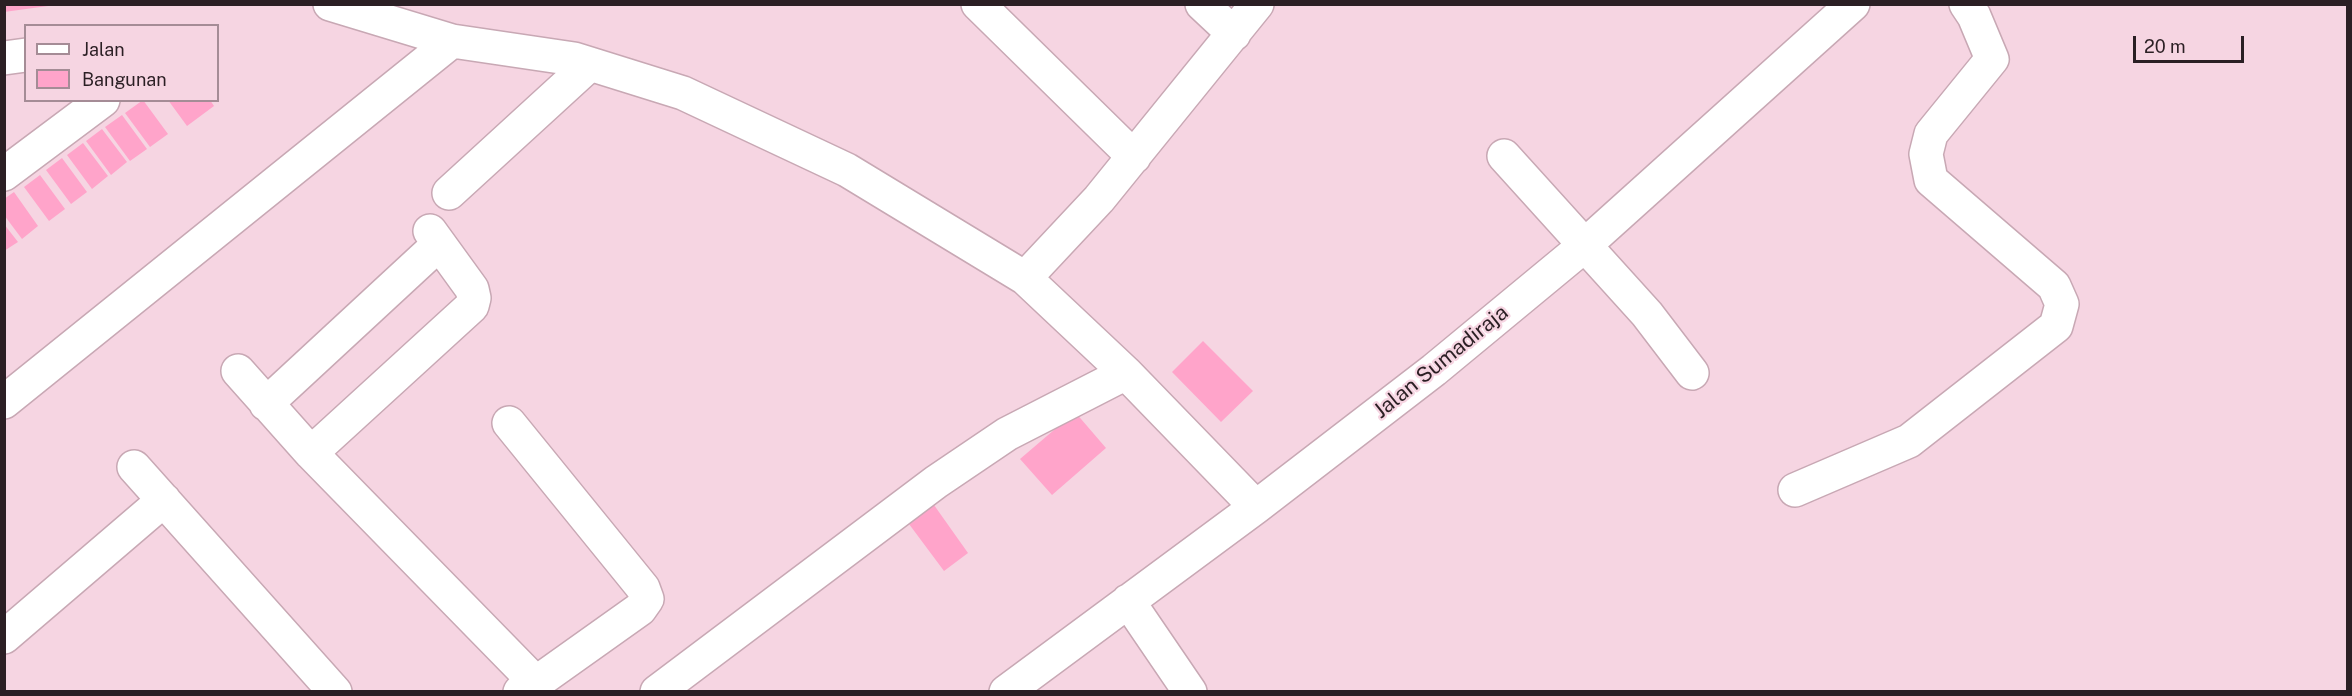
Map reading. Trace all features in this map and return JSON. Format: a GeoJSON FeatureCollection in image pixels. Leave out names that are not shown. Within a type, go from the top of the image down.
{"type":"FeatureCollection","features":[{"type":"Feature","properties":{"kind":"street"},"geometry":{"type":"LineString","coordinates":[[330,4],[452,41],[574,59],[683,93],[847,170],[1025,278],[1126,373],[1256,507]]}},
{"type":"Feature","properties":{"kind":"street"},"geometry":{"type":"LineString","coordinates":[[978,4],[1134,157]]}},
{"type":"Feature","properties":{"kind":"street"},"geometry":{"type":"LineString","coordinates":[[1202,4],[1234,34]]}},
{"type":"Feature","properties":{"kind":"street"},"geometry":{"type":"LineString","coordinates":[[1025,278],[1099,199],[1257,4]]}},
{"type":"Feature","properties":{"kind":"street","name":"Jalan Sumadiraja"},"geometry":{"type":"LineString","coordinates":[[1006,692],[1256,507],[1434,369],[1584,246],[1853,4]]}},
{"type":"Feature","properties":{"kind":"street"},"geometry":{"type":"LineString","coordinates":[[1795,490],[1909,441],[2056,326],[2062,304],[2054,286],[1931,180],[1926,154],[1931,134],[1992,59],[1974,16],[1966,4]]}},
{"type":"Feature","properties":{"kind":"street"},"geometry":{"type":"LineString","coordinates":[[4,402],[452,41]]}},
{"type":"Feature","properties":{"kind":"street"},"geometry":{"type":"LineString","coordinates":[[4,58],[24,54]]}},
{"type":"Feature","properties":{"kind":"street"},"geometry":{"type":"LineString","coordinates":[[449,193],[590,64]]}},
{"type":"Feature","properties":{"kind":"street"},"geometry":{"type":"LineString","coordinates":[[4,174],[100,102]]}},
{"type":"Feature","properties":{"kind":"street"},"geometry":{"type":"LineString","coordinates":[[1504,156],[1647,314],[1692,373]]}},
{"type":"Feature","properties":{"kind":"street"},"geometry":{"type":"LineString","coordinates":[[266,404],[434,238],[472,289],[474,298],[472,306],[311,453]]}},
{"type":"Feature","properties":{"kind":"street"},"geometry":{"type":"LineString","coordinates":[[238,371],[528,687],[640,609],[647,599],[643,588],[508,423]]}},
{"type":"Feature","properties":{"kind":"street"},"geometry":{"type":"LineString","coordinates":[[657,692],[936,482],[1008,434],[1126,373]]}},
{"type":"Feature","properties":{"kind":"street"},"geometry":{"type":"LineString","coordinates":[[134,467],[335,692]]}},
{"type":"Feature","properties":{"kind":"street"},"geometry":{"type":"LineString","coordinates":[[4,637],[164,500]]}},
{"type":"Feature","properties":{"kind":"street"},"geometry":{"type":"LineString","coordinates":[[1128,601],[1190,692]]}},
{"type":"Feature","properties":{"kind":"building"},"geometry":{"type":"Polygon","coordinates":[[[4,5],[48,5],[48,6],[4,12],[4,5]]]}},
{"type":"Feature","properties":{"kind":"building"},"geometry":{"type":"Polygon","coordinates":[[[140,102],[144,102],[168,134],[150,147],[125,113],[140,102]]]}},
{"type":"Feature","properties":{"kind":"building"},"geometry":{"type":"Polygon","coordinates":[[[169,102],[211,102],[214,106],[187,126],[169,102]]]}},
{"type":"Feature","properties":{"kind":"building"},"geometry":{"type":"Polygon","coordinates":[[[122,115],[147,149],[130,161],[105,127],[122,115]]]}},
{"type":"Feature","properties":{"kind":"building"},"geometry":{"type":"Polygon","coordinates":[[[102,129],[127,162],[111,175],[86,141],[102,129]]]}},
{"type":"Feature","properties":{"kind":"building"},"geometry":{"type":"Polygon","coordinates":[[[83,143],[108,176],[92,189],[67,155],[83,143]]]}},
{"type":"Feature","properties":{"kind":"building"},"geometry":{"type":"Polygon","coordinates":[[[62,158],[87,192],[71,204],[46,170],[62,158]]]}},
{"type":"Feature","properties":{"kind":"building"},"geometry":{"type":"Polygon","coordinates":[[[40,175],[65,209],[49,221],[24,187],[40,175]]]}},
{"type":"Feature","properties":{"kind":"building"},"geometry":{"type":"Polygon","coordinates":[[[14,192],[38,226],[22,239],[4,215],[4,199],[14,192]]]}},
{"type":"Feature","properties":{"kind":"building"},"geometry":{"type":"Polygon","coordinates":[[[4,224],[18,242],[4,251],[4,224]]]}},
{"type":"Feature","properties":{"kind":"building"},"geometry":{"type":"Polygon","coordinates":[[[1203,341],[1253,391],[1221,422],[1172,372],[1203,341]]]}},
{"type":"Feature","properties":{"kind":"building"},"geometry":{"type":"Polygon","coordinates":[[[1075,412],[1106,448],[1052,495],[1020,459],[1075,412]]]}},
{"type":"Feature","properties":{"kind":"building"},"geometry":{"type":"Polygon","coordinates":[[[934,505],[968,553],[944,571],[909,524],[934,505]]]}}]}
